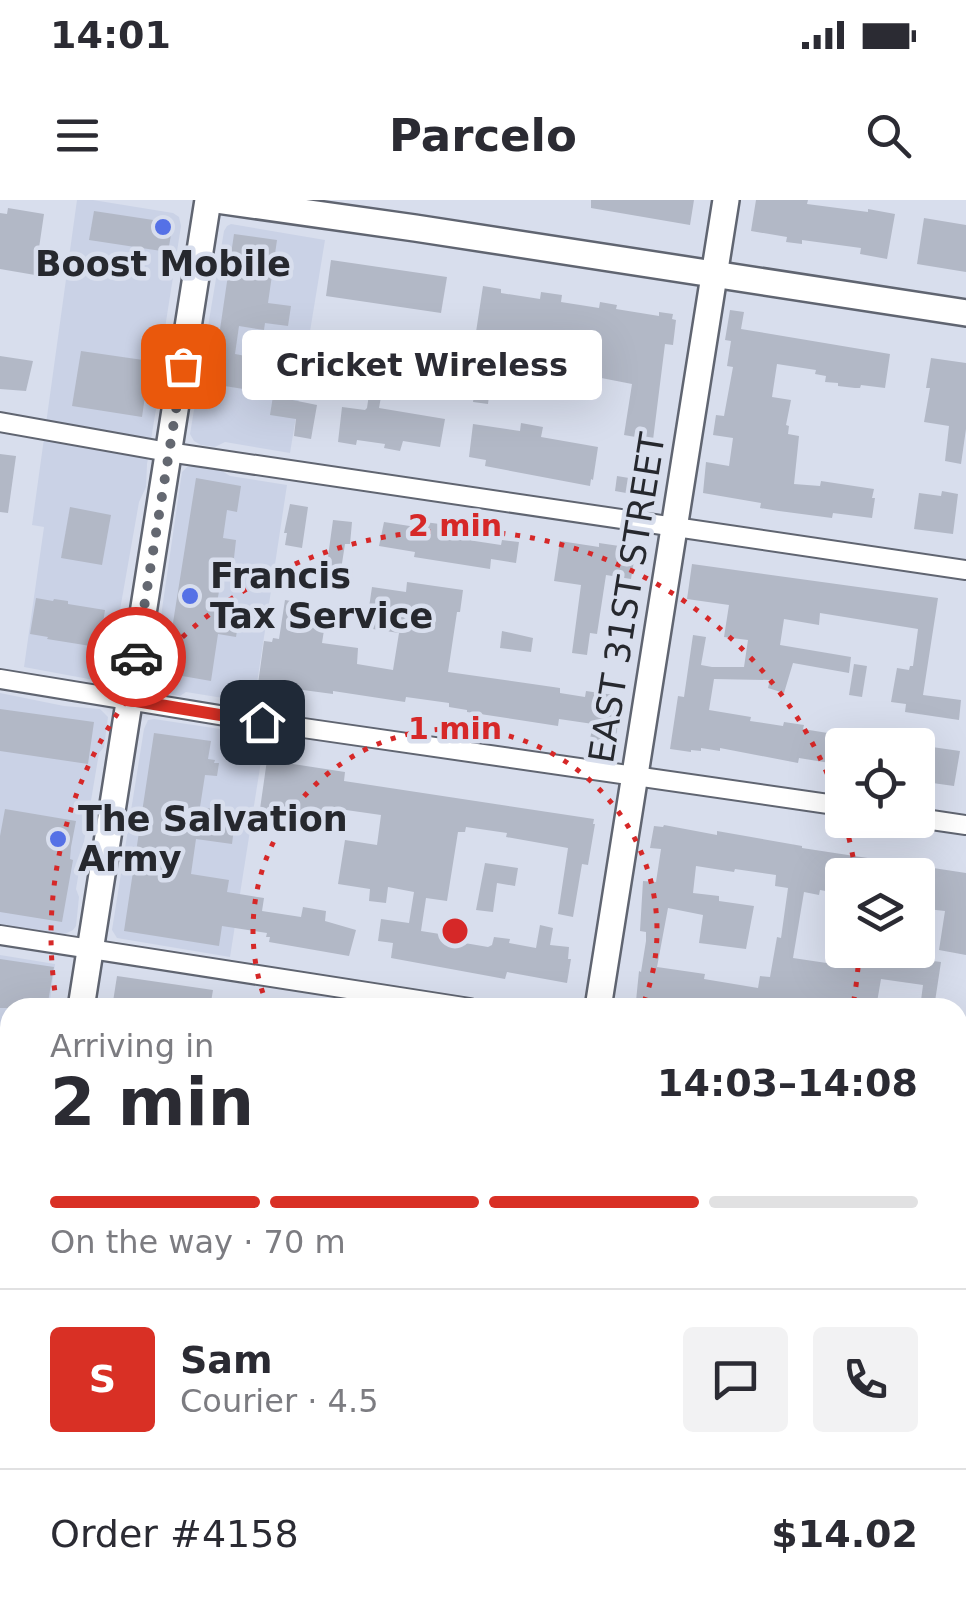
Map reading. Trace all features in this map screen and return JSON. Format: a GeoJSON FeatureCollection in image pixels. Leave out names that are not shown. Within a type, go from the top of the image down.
{"type":"FeatureCollection","features":[{"type":"Feature","properties":{"kind":"main road"},"geometry":{"type":"LineString","coordinates":[[83,998],[208,200]]}},
{"type":"Feature","properties":{"kind":"main road"},"geometry":{"type":"LineString","coordinates":[[217,200],[966,313]]}},
{"type":"Feature","properties":{"kind":"main road","name":"EAST 31ST STREET"},"geometry":{"type":"LineString","coordinates":[[600,998],[726,200]]}},
{"type":"Feature","properties":{"kind":"street"},"geometry":{"type":"LineString","coordinates":[[0,422],[168,452],[966,570]]}},
{"type":"Feature","properties":{"kind":"street"},"geometry":{"type":"LineString","coordinates":[[0,679],[262,722],[825,803]]}},
{"type":"Feature","properties":{"kind":"street"},"geometry":{"type":"LineString","coordinates":[[935,820],[966,825]]}},
{"type":"Feature","properties":{"kind":"street"},"geometry":{"type":"LineString","coordinates":[[0,935],[406,998]]}},
{"type":"Feature","properties":{"kind":"shaded area"},"geometry":{"type":"Polygon","coordinates":[[[77,200],[173,213],[179,217],[181,226],[155,392],[157,403],[146,487],[139,502],[118,621],[122,632],[115,671],[111,680],[105,682],[24,667],[44,527],[32,525],[77,200]]]}},
{"type":"Feature","properties":{"kind":"shaded area"},"geometry":{"type":"Polygon","coordinates":[[[231,224],[325,240],[290,453],[225,442],[215,447],[201,445],[190,434],[224,231],[231,224]]]}},
{"type":"Feature","properties":{"kind":"shaded area"},"geometry":{"type":"Polygon","coordinates":[[[211,464],[230,476],[287,485],[254,703],[186,692],[180,696],[156,691],[151,685],[182,472],[211,464]]]}},
{"type":"Feature","properties":{"kind":"shaded area"},"geometry":{"type":"Polygon","coordinates":[[[0,693],[100,709],[108,717],[76,889],[76,926],[61,936],[0,926],[0,693]]]}},
{"type":"Feature","properties":{"kind":"shaded area"},"geometry":{"type":"Polygon","coordinates":[[[148,720],[265,736],[230,957],[117,938],[112,930],[144,729],[148,720]]]}},
{"type":"Feature","properties":{"kind":"shaded area"},"geometry":{"type":"Polygon","coordinates":[[[0,955],[55,964],[50,998],[0,998],[0,955]]]}},
{"type":"Feature","properties":{"kind":"building"},"geometry":{"type":"Polygon","coordinates":[[[591,200],[694,200],[690,225],[591,208],[591,200]]]}},
{"type":"Feature","properties":{"kind":"building"},"geometry":{"type":"Polygon","coordinates":[[[756,200],[808,200],[807,204],[895,214],[887,259],[860,254],[861,248],[802,240],[802,244],[786,242],[787,237],[751,231],[756,200]]]}},
{"type":"Feature","properties":{"kind":"building"},"geometry":{"type":"Polygon","coordinates":[[[8,208],[44,214],[35,275],[0,269],[0,213],[7,214],[8,208]]]}},
{"type":"Feature","properties":{"kind":"building"},"geometry":{"type":"Polygon","coordinates":[[[94,211],[173,223],[168,252],[89,240],[94,211]]]}},
{"type":"Feature","properties":{"kind":"building"},"geometry":{"type":"Polygon","coordinates":[[[924,218],[966,225],[966,272],[917,264],[924,218]]]}},
{"type":"Feature","properties":{"kind":"building"},"geometry":{"type":"Polygon","coordinates":[[[234,234],[277,240],[268,303],[291,306],[288,326],[265,323],[264,330],[239,326],[235,354],[262,359],[260,367],[267,369],[263,392],[212,384],[234,234]]]}},
{"type":"Feature","properties":{"kind":"building"},"geometry":{"type":"Polygon","coordinates":[[[331,260],[447,277],[441,313],[326,296],[331,260]]]}},
{"type":"Feature","properties":{"kind":"building"},"geometry":{"type":"Polygon","coordinates":[[[483,286],[540,299],[541,292],[562,295],[561,302],[599,308],[600,302],[617,305],[616,309],[659,316],[659,312],[673,314],[673,345],[665,344],[653,440],[624,435],[632,384],[586,375],[591,337],[556,334],[552,361],[586,366],[584,382],[492,370],[488,404],[473,402],[482,333],[476,332],[483,286]]]}},
{"type":"Feature","properties":{"kind":"building"},"geometry":{"type":"Polygon","coordinates":[[[730,310],[744,312],[741,329],[890,354],[885,388],[838,386],[825,382],[826,376],[815,374],[816,370],[777,364],[772,397],[791,400],[788,434],[799,436],[794,484],[820,486],[821,481],[874,489],[872,518],[833,513],[832,518],[779,511],[760,508],[761,503],[703,493],[706,462],[729,466],[733,438],[713,435],[716,415],[724,416],[733,367],[727,366],[731,341],[725,340],[730,310]]]}},
{"type":"Feature","properties":{"kind":"building"},"geometry":{"type":"Polygon","coordinates":[[[81,351],[150,361],[142,417],[72,406],[81,351]]]}},
{"type":"Feature","properties":{"kind":"building"},"geometry":{"type":"Polygon","coordinates":[[[0,356],[33,361],[26,391],[0,389],[0,356]]]}},
{"type":"Feature","properties":{"kind":"building"},"geometry":{"type":"Polygon","coordinates":[[[931,358],[966,363],[966,429],[961,464],[945,461],[949,426],[924,422],[931,358]]]}},
{"type":"Feature","properties":{"kind":"building"},"geometry":{"type":"Polygon","coordinates":[[[373,366],[386,369],[379,408],[445,419],[440,447],[403,441],[400,451],[384,448],[385,444],[338,442],[342,407],[367,408],[373,366]]]}},
{"type":"Feature","properties":{"kind":"building"},"geometry":{"type":"Polygon","coordinates":[[[402,368],[444,373],[441,390],[400,383],[402,368]]]}},
{"type":"Feature","properties":{"kind":"building"},"geometry":{"type":"Polygon","coordinates":[[[273,396],[317,405],[311,439],[294,436],[296,419],[270,415],[273,396]]]}},
{"type":"Feature","properties":{"kind":"building"},"geometry":{"type":"Polygon","coordinates":[[[521,423],[543,427],[541,437],[598,447],[590,486],[485,466],[486,460],[469,457],[473,424],[520,431],[521,423]]]}},
{"type":"Feature","properties":{"kind":"building"},"geometry":{"type":"Polygon","coordinates":[[[0,454],[16,456],[8,513],[0,512],[0,454]]]}},
{"type":"Feature","properties":{"kind":"building"},"geometry":{"type":"Polygon","coordinates":[[[617,476],[647,481],[643,496],[615,491],[617,476]]]}},
{"type":"Feature","properties":{"kind":"building"},"geometry":{"type":"Polygon","coordinates":[[[196,478],[241,486],[237,512],[227,510],[223,538],[236,540],[234,558],[229,558],[227,575],[222,574],[214,620],[238,624],[236,637],[218,634],[211,681],[165,673],[196,478]]]}},
{"type":"Feature","properties":{"kind":"building"},"geometry":{"type":"Polygon","coordinates":[[[942,491],[958,494],[953,534],[914,529],[919,493],[941,496],[942,491]]]}},
{"type":"Feature","properties":{"kind":"building"},"geometry":{"type":"Polygon","coordinates":[[[290,504],[308,507],[302,548],[285,545],[290,504]]]}},
{"type":"Feature","properties":{"kind":"building"},"geometry":{"type":"Polygon","coordinates":[[[70,507],[111,515],[102,565],[61,558],[70,507]]]}},
{"type":"Feature","properties":{"kind":"building"},"geometry":{"type":"Polygon","coordinates":[[[333,520],[352,522],[338,589],[324,586],[333,520]]]}},
{"type":"Feature","properties":{"kind":"building"},"geometry":{"type":"Polygon","coordinates":[[[417,521],[470,528],[468,540],[501,545],[502,540],[519,542],[516,563],[491,559],[490,569],[414,557],[415,552],[379,546],[384,522],[416,527],[417,521]]]}},
{"type":"Feature","properties":{"kind":"building"},"geometry":{"type":"Polygon","coordinates":[[[560,541],[626,547],[626,554],[635,555],[631,579],[606,575],[597,634],[590,633],[587,655],[572,653],[581,585],[554,581],[560,541]]]}},
{"type":"Feature","properties":{"kind":"building"},"geometry":{"type":"Polygon","coordinates":[[[692,564],[938,598],[923,695],[961,700],[959,720],[905,712],[906,704],[891,702],[897,668],[909,670],[913,666],[918,629],[820,613],[819,625],[784,619],[780,645],[851,657],[849,673],[793,663],[784,693],[768,688],[770,680],[714,679],[709,710],[751,717],[750,721],[804,725],[803,729],[825,733],[825,762],[799,758],[798,763],[720,748],[691,752],[670,749],[678,696],[684,697],[693,635],[706,637],[701,665],[712,667],[744,667],[748,640],[724,637],[729,605],[687,599],[692,564]]]}},
{"type":"Feature","properties":{"kind":"building"},"geometry":{"type":"Polygon","coordinates":[[[407,582],[463,590],[448,672],[560,688],[560,693],[585,697],[586,691],[614,695],[612,703],[621,704],[615,743],[590,739],[593,724],[559,719],[558,726],[467,712],[449,707],[449,703],[406,697],[405,702],[258,684],[264,641],[279,639],[285,600],[302,603],[301,614],[326,617],[322,643],[358,648],[357,664],[393,670],[399,633],[366,628],[372,587],[406,592],[407,582]]]}},
{"type":"Feature","properties":{"kind":"building"},"geometry":{"type":"Polygon","coordinates":[[[36,598],[105,610],[103,648],[30,634],[36,598]]]}},
{"type":"Feature","properties":{"kind":"building"},"geometry":{"type":"Polygon","coordinates":[[[502,631],[533,638],[531,652],[500,648],[502,631]]]}},
{"type":"Feature","properties":{"kind":"building"},"geometry":{"type":"Polygon","coordinates":[[[854,664],[867,666],[862,697],[849,695],[854,664]]]}},
{"type":"Feature","properties":{"kind":"building"},"geometry":{"type":"Polygon","coordinates":[[[0,709],[94,722],[88,764],[0,751],[0,709]]]}},
{"type":"Feature","properties":{"kind":"building"},"geometry":{"type":"Polygon","coordinates":[[[154,733],[211,741],[208,759],[219,763],[217,776],[205,775],[200,807],[236,812],[232,844],[196,839],[191,874],[229,880],[227,892],[264,898],[262,911],[301,917],[303,907],[326,911],[325,921],[356,930],[349,956],[269,942],[267,933],[222,926],[219,946],[124,931],[154,733]]]}},
{"type":"Feature","properties":{"kind":"building"},"geometry":{"type":"Polygon","coordinates":[[[935,747],[960,751],[954,786],[935,783],[935,747]]]}},
{"type":"Feature","properties":{"kind":"building"},"geometry":{"type":"Polygon","coordinates":[[[267,760],[345,772],[344,781],[594,819],[588,865],[582,864],[573,917],[558,914],[568,848],[466,827],[465,832],[458,832],[447,901],[426,898],[421,931],[440,934],[439,938],[447,940],[488,947],[494,937],[536,948],[540,925],[553,928],[550,945],[569,947],[567,983],[507,972],[505,979],[391,958],[393,943],[378,941],[381,919],[409,923],[414,892],[388,887],[386,903],[369,901],[370,889],[338,884],[345,840],[377,845],[381,815],[339,809],[338,820],[260,809],[267,760]]]}},
{"type":"Feature","properties":{"kind":"building"},"geometry":{"type":"Polygon","coordinates":[[[5,809],[76,821],[62,922],[0,912],[0,836],[5,809]]]}},
{"type":"Feature","properties":{"kind":"building"},"geometry":{"type":"Polygon","coordinates":[[[664,825],[868,858],[825,858],[825,891],[820,890],[819,895],[804,892],[793,958],[825,963],[825,968],[935,968],[935,961],[941,962],[936,998],[921,998],[923,985],[881,979],[878,998],[636,998],[646,941],[646,932],[640,931],[643,881],[656,882],[661,849],[650,848],[654,826],[664,825]],[[696,866],[693,893],[754,906],[746,949],[699,943],[703,915],[668,908],[657,967],[758,988],[760,976],[770,977],[777,937],[781,938],[788,888],[775,886],[776,875],[696,866]]]}},
{"type":"Feature","properties":{"kind":"building"},"geometry":{"type":"Polygon","coordinates":[[[485,863],[518,868],[515,886],[497,883],[493,912],[476,910],[485,863]]]}},
{"type":"Feature","properties":{"kind":"building"},"geometry":{"type":"Polygon","coordinates":[[[935,868],[966,873],[966,955],[939,950],[945,911],[935,910],[935,868]]]}},
{"type":"Feature","properties":{"kind":"building"},"geometry":{"type":"Polygon","coordinates":[[[0,959],[54,967],[49,998],[0,998],[0,959]]]}},
{"type":"Feature","properties":{"kind":"building"},"geometry":{"type":"Polygon","coordinates":[[[117,976],[213,990],[212,998],[114,998],[117,976]]]}},
{"type":"Feature","properties":{"kind":"way so far"},"geometry":{"type":"LineString","coordinates":[[136,657],[183,366]]}},
{"type":"Feature","properties":{"kind":"place","name":"Boost Mobile"},"geometry":{"type":"Point","coordinates":[163,227]}},
{"type":"Feature","properties":{"kind":"place","name":"Cricket Wireless"},"geometry":{"type":"Point","coordinates":[183,366]}},
{"type":"Feature","properties":{"kind":"place","name":"Francis Tax Service"},"geometry":{"type":"Point","coordinates":[190,596]}},
{"type":"Feature","properties":{"kind":"place","name":"The Salvation Army"},"geometry":{"type":"Point","coordinates":[58,839]}},
{"type":"Feature","properties":{"kind":"route"},"geometry":{"type":"LineString","coordinates":[[136,657],[130,700],[262,722]]}}]}
